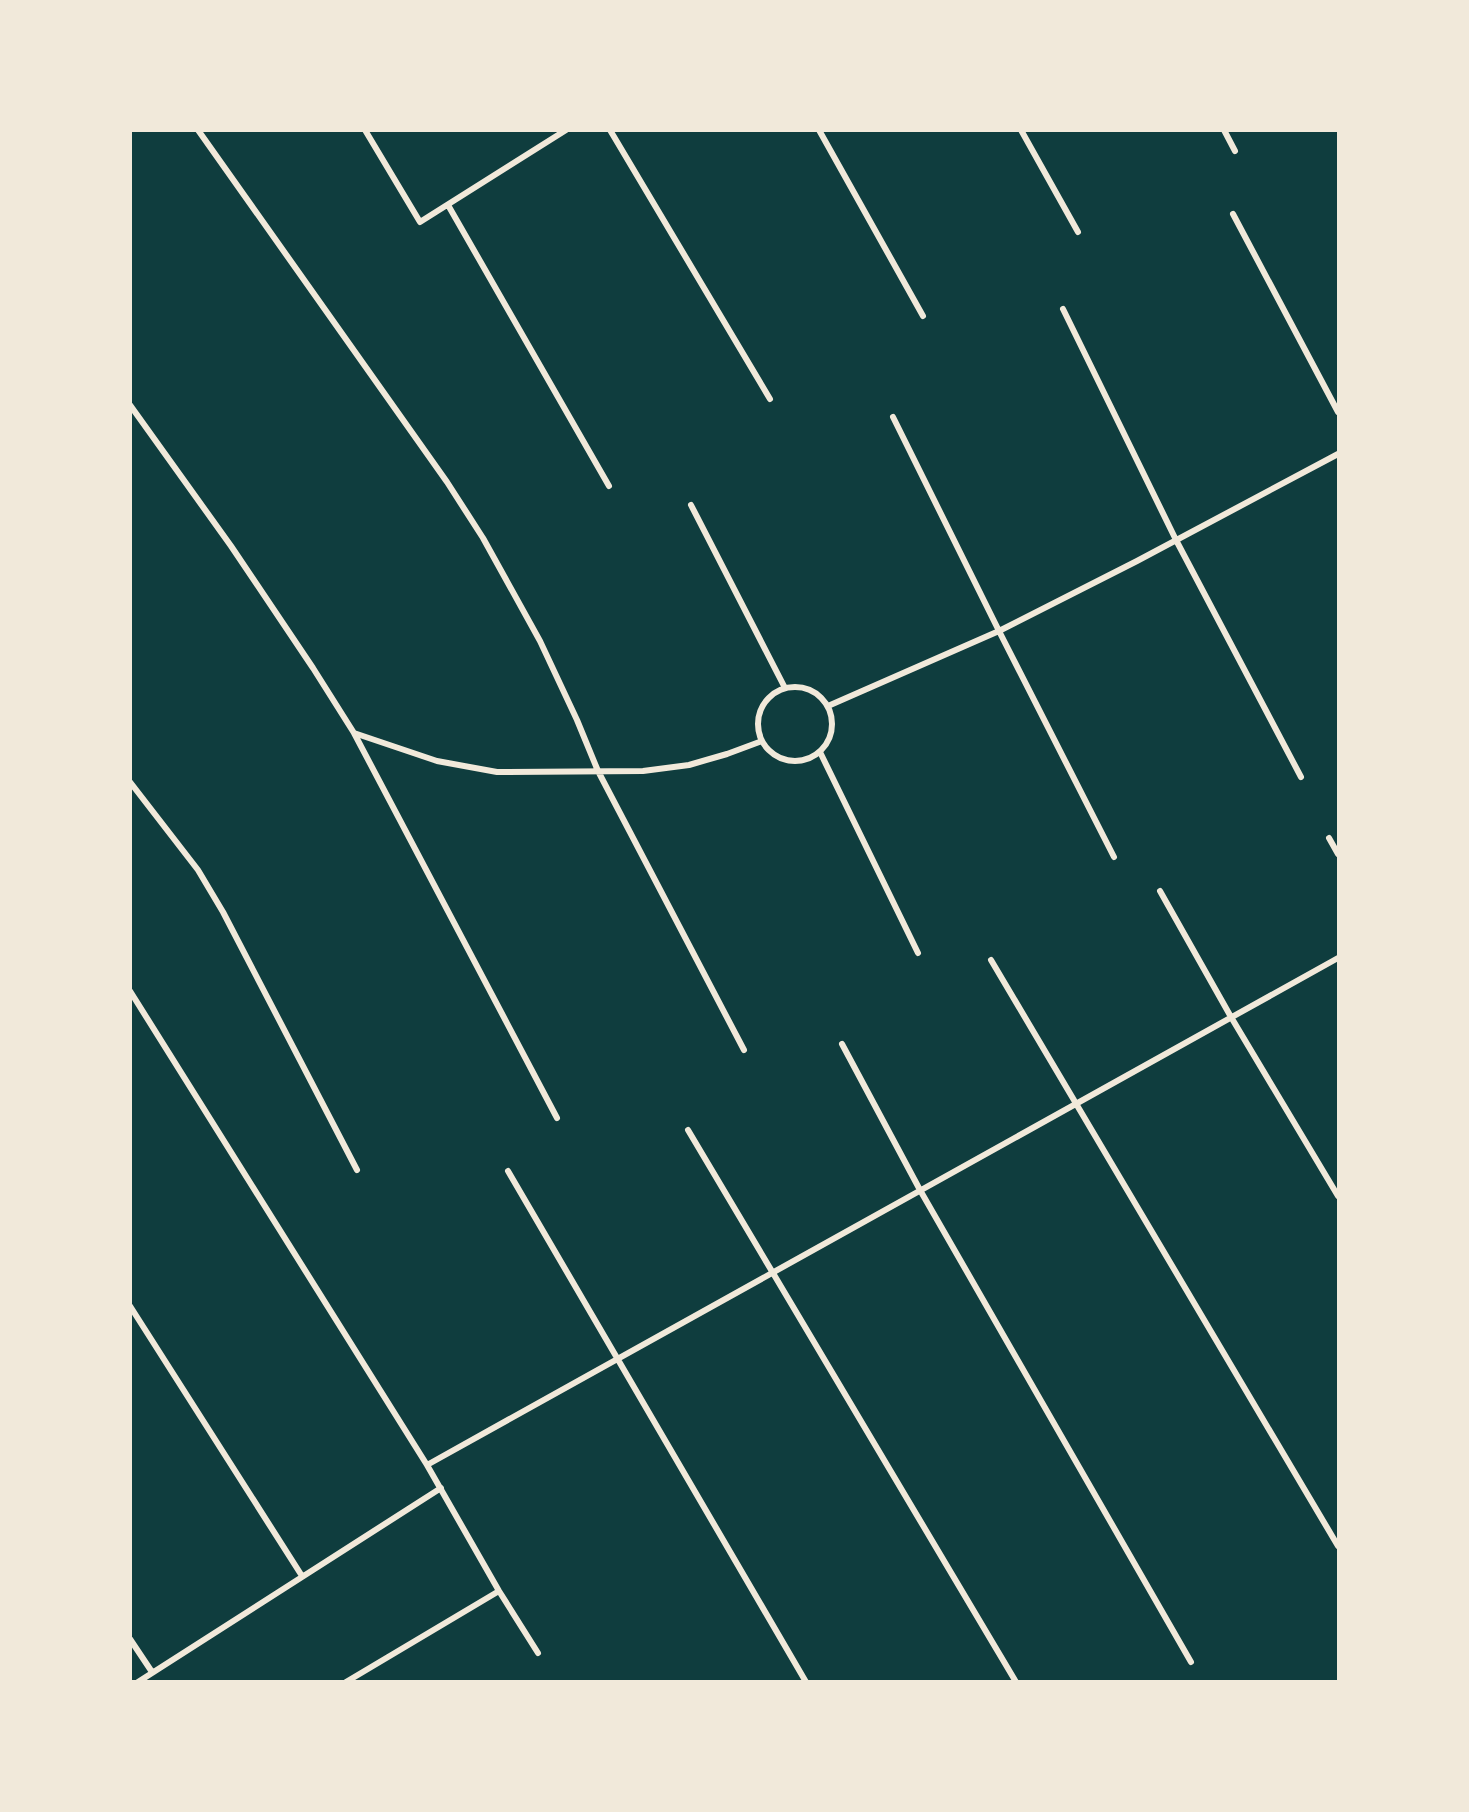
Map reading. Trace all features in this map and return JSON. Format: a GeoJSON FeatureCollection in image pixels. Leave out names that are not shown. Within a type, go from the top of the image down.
{"type":"FeatureCollection","features":[{"type":"Feature","properties":{"kind":"street"},"geometry":{"type":"LineString","coordinates":[[198,130],[447,482],[483,538],[540,641],[598,771],[744,1050]]}},
{"type":"Feature","properties":{"kind":"street"},"geometry":{"type":"LineString","coordinates":[[365,130],[420,222],[566,130]]}},
{"type":"Feature","properties":{"kind":"street"},"geometry":{"type":"LineString","coordinates":[[610,130],[770,399]]}},
{"type":"Feature","properties":{"kind":"street"},"geometry":{"type":"LineString","coordinates":[[819,130],[923,316]]}},
{"type":"Feature","properties":{"kind":"street"},"geometry":{"type":"LineString","coordinates":[[1021,130],[1078,232]]}},
{"type":"Feature","properties":{"kind":"street"},"geometry":{"type":"LineString","coordinates":[[1224,130],[1235,151]]}},
{"type":"Feature","properties":{"kind":"street"},"geometry":{"type":"LineString","coordinates":[[448,205],[609,486]]}},
{"type":"Feature","properties":{"kind":"street"},"geometry":{"type":"LineString","coordinates":[[1233,214],[1338,412]]}},
{"type":"Feature","properties":{"kind":"street"},"geometry":{"type":"LineString","coordinates":[[1063,309],[1176,540],[1301,777]]}},
{"type":"Feature","properties":{"kind":"street"},"geometry":{"type":"LineString","coordinates":[[130,405],[237,555],[354,733],[557,1119]]}},
{"type":"Feature","properties":{"kind":"street"},"geometry":{"type":"LineString","coordinates":[[893,417],[1114,857]]}},
{"type":"Feature","properties":{"kind":"street"},"geometry":{"type":"LineString","coordinates":[[828,706],[999,631],[1137,561],[1338,454]]}},
{"type":"Feature","properties":{"kind":"street"},"geometry":{"type":"LineString","coordinates":[[691,505],[785,688]]}},
{"type":"Feature","properties":{"kind":"street"},"geometry":{"type":"LineString","coordinates":[[801,687],[816,694],[828,706],[832,717],[832,732],[826,746],[807,760],[795,762],[783,759],[772,754],[762,741],[758,725],[761,709],[770,696],[785,688],[801,687]]}},
{"type":"Feature","properties":{"kind":"street"},"geometry":{"type":"LineString","coordinates":[[354,733],[437,762],[497,772],[643,771],[689,765],[762,741]]}},
{"type":"Feature","properties":{"kind":"street"},"geometry":{"type":"LineString","coordinates":[[820,752],[918,953]]}},
{"type":"Feature","properties":{"kind":"street"},"geometry":{"type":"LineString","coordinates":[[130,782],[198,870],[218,903],[357,1170]]}},
{"type":"Feature","properties":{"kind":"street"},"geometry":{"type":"LineString","coordinates":[[1329,838],[1338,854]]}},
{"type":"Feature","properties":{"kind":"street"},"geometry":{"type":"LineString","coordinates":[[1160,891],[1231,1017],[1338,1196]]}},
{"type":"Feature","properties":{"kind":"street"},"geometry":{"type":"LineString","coordinates":[[427,1465],[1338,958]]}},
{"type":"Feature","properties":{"kind":"street"},"geometry":{"type":"LineString","coordinates":[[991,960],[1338,1546]]}},
{"type":"Feature","properties":{"kind":"street"},"geometry":{"type":"LineString","coordinates":[[130,991],[427,1465],[499,1591],[538,1653]]}},
{"type":"Feature","properties":{"kind":"street"},"geometry":{"type":"LineString","coordinates":[[842,1044],[920,1190],[1191,1662]]}},
{"type":"Feature","properties":{"kind":"street"},"geometry":{"type":"LineString","coordinates":[[688,1130],[1016,1682]]}},
{"type":"Feature","properties":{"kind":"street"},"geometry":{"type":"LineString","coordinates":[[508,1172],[806,1682]]}},
{"type":"Feature","properties":{"kind":"street"},"geometry":{"type":"LineString","coordinates":[[130,1306],[302,1576]]}},
{"type":"Feature","properties":{"kind":"street"},"geometry":{"type":"LineString","coordinates":[[138,1682],[441,1488]]}},
{"type":"Feature","properties":{"kind":"street"},"geometry":{"type":"LineString","coordinates":[[346,1682],[499,1591]]}},
{"type":"Feature","properties":{"kind":"street"},"geometry":{"type":"LineString","coordinates":[[130,1639],[152,1672]]}}]}
